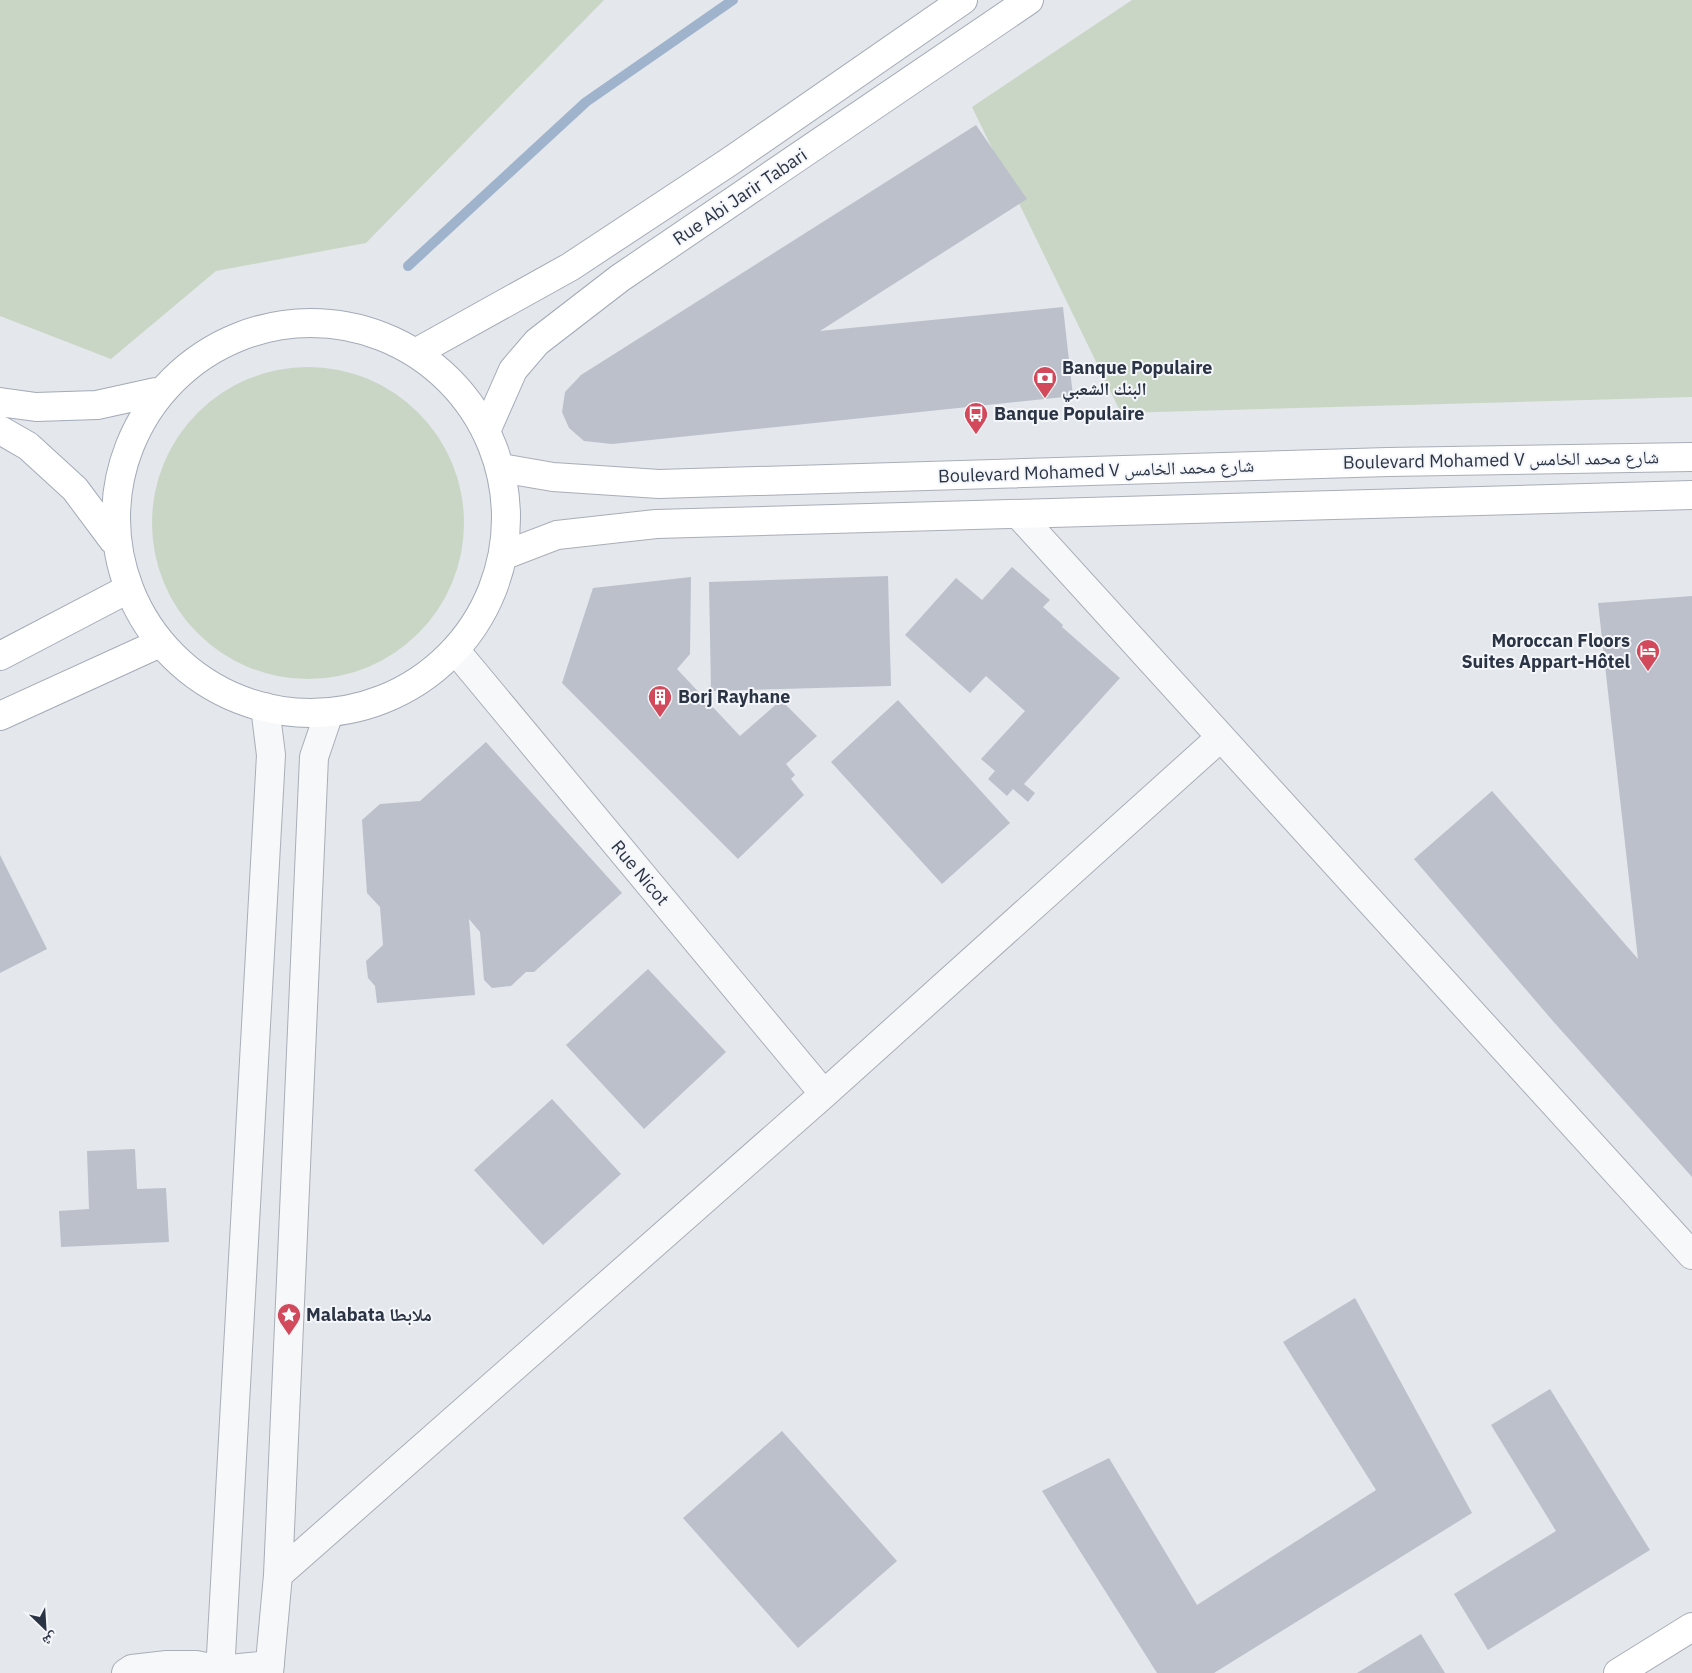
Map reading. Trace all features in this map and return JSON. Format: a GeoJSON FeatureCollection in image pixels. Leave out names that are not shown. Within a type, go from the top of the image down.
{"type":"FeatureCollection","features":[{"type":"Feature","properties":{"kind":"main road","name":"Rue Abi Jarir Tabari"},"geometry":{"type":"LineString","coordinates":[[417,352],[570,267],[729,162],[963,0]]}},
{"type":"Feature","properties":{"kind":"main road","name":"Rue Abi Jarir Tabari"},"geometry":{"type":"LineString","coordinates":[[487,429],[513,370],[537,342],[620,278],[1029,0]]}},
{"type":"Feature","properties":{"kind":"main road"},"geometry":{"type":"LineString","coordinates":[[0,430],[28,446],[75,489],[113,540],[128,589],[160,643],[211,687],[275,711],[329,713],[398,694],[456,651],[487,607],[505,555],[501,468],[498,452],[487,429],[417,352],[364,329],[308,322],[251,332],[200,358],[156,392],[137,429],[123,464],[116,501],[113,540]]}},
{"type":"Feature","properties":{"kind":"main road"},"geometry":{"type":"LineString","coordinates":[[0,402],[36,407],[97,405],[156,392]]}},
{"type":"Feature","properties":{"kind":"main road","name":"Boulevard Mohamed V شارع محمد الخامس"},"geometry":{"type":"LineString","coordinates":[[501,468],[553,477],[659,484],[1378,462],[1692,457]]}},
{"type":"Feature","properties":{"kind":"main road"},"geometry":{"type":"LineString","coordinates":[[505,555],[557,535],[656,524],[1692,495]]}},
{"type":"Feature","properties":{"kind":"main road"},"geometry":{"type":"LineString","coordinates":[[0,656],[128,589]]}},
{"type":"Feature","properties":{"kind":"main road"},"geometry":{"type":"LineString","coordinates":[[0,716],[160,643]]}},
{"type":"Feature","properties":{"kind":"main road"},"geometry":{"type":"LineString","coordinates":[[1618,1673],[1692,1627]]}},
{"type":"Feature","properties":{"kind":"street"},"geometry":{"type":"LineString","coordinates":[[1018,514],[1692,1255]]}},
{"type":"Feature","properties":{"kind":"street","name":"Rue Nicot"},"geometry":{"type":"LineString","coordinates":[[456,651],[824,1094]]}},
{"type":"Feature","properties":{"kind":"street"},"geometry":{"type":"LineString","coordinates":[[220,1672],[271,755],[265,707]]}},
{"type":"Feature","properties":{"kind":"street"},"geometry":{"type":"LineString","coordinates":[[126,1673],[132,1670],[167,1665],[196,1665],[220,1672],[270,1669],[278,1575],[314,757],[329,713]]}},
{"type":"Feature","properties":{"kind":"street"},"geometry":{"type":"LineString","coordinates":[[278,1575],[824,1094],[1221,737]]}},
{"type":"Feature","properties":{"kind":"green space"},"geometry":{"type":"Polygon","coordinates":[[[0,0],[604,0],[366,243],[216,271],[111,359],[0,316],[0,0]]]}},
{"type":"Feature","properties":{"kind":"green space"},"geometry":{"type":"Polygon","coordinates":[[[1132,0],[1692,0],[1692,397],[1121,413],[972,107],[1132,0]]]}},
{"type":"Feature","properties":{"kind":"green space"},"geometry":{"type":"Polygon","coordinates":[[[308,367],[338,370],[382,385],[407,402],[429,424],[446,449],[452,463],[461,493],[464,523],[461,553],[446,597],[429,622],[407,644],[382,661],[368,667],[338,676],[308,679],[278,676],[234,661],[209,644],[187,622],[170,597],[164,583],[155,553],[152,523],[155,493],[170,449],[187,424],[209,402],[234,385],[248,379],[278,370],[308,367]]]}},
{"type":"Feature","properties":{"kind":"building"},"geometry":{"type":"Polygon","coordinates":[[[976,125],[1027,199],[820,331],[1063,307],[1073,396],[612,444],[584,441],[569,428],[562,412],[565,392],[581,375],[976,125]]]}},
{"type":"Feature","properties":{"kind":"building"},"geometry":{"type":"Polygon","coordinates":[[[1012,567],[1050,600],[1043,607],[1063,625],[1062,627],[1120,678],[1024,784],[1035,793],[1028,802],[1013,789],[1007,796],[988,779],[995,771],[981,759],[1025,711],[986,676],[970,693],[905,635],[956,578],[982,600],[1012,567]]]}},
{"type":"Feature","properties":{"kind":"building"},"geometry":{"type":"Polygon","coordinates":[[[888,576],[891,686],[711,691],[709,582],[888,576]]]}},
{"type":"Feature","properties":{"kind":"building","name":"Borj Rayhane"},"geometry":{"type":"Polygon","coordinates":[[[691,577],[690,654],[677,669],[740,736],[781,700],[817,736],[786,764],[795,775],[791,779],[804,795],[738,859],[562,683],[593,588],[691,577]]]}},
{"type":"Feature","properties":{"kind":"building"},"geometry":{"type":"Polygon","coordinates":[[[1692,596],[1692,1177],[1552,1020],[1414,859],[1492,791],[1638,959],[1598,603],[1692,596]]]}},
{"type":"Feature","properties":{"kind":"building"},"geometry":{"type":"Polygon","coordinates":[[[898,700],[1010,823],[942,884],[831,762],[898,700]]]}},
{"type":"Feature","properties":{"kind":"building"},"geometry":{"type":"Polygon","coordinates":[[[486,742],[622,893],[534,972],[526,972],[511,986],[492,988],[484,980],[480,932],[469,919],[475,995],[377,1003],[375,986],[368,978],[366,961],[383,945],[380,907],[367,893],[362,820],[380,804],[420,801],[486,742]]]}},
{"type":"Feature","properties":{"kind":"building"},"geometry":{"type":"Polygon","coordinates":[[[0,855],[47,949],[0,973],[0,855]]]}},
{"type":"Feature","properties":{"kind":"building"},"geometry":{"type":"Polygon","coordinates":[[[648,969],[726,1052],[644,1129],[566,1045],[648,969]]]}},
{"type":"Feature","properties":{"kind":"building"},"geometry":{"type":"Polygon","coordinates":[[[552,1099],[621,1174],[543,1245],[474,1170],[552,1099]]]}},
{"type":"Feature","properties":{"kind":"building"},"geometry":{"type":"Polygon","coordinates":[[[135,1149],[137,1189],[166,1188],[169,1242],[61,1247],[59,1211],[89,1209],[87,1151],[135,1149]]]}},
{"type":"Feature","properties":{"kind":"building"},"geometry":{"type":"Polygon","coordinates":[[[1355,1298],[1472,1513],[1214,1673],[1157,1673],[1042,1491],[1109,1458],[1197,1605],[1376,1490],[1283,1342],[1355,1298]]]}},
{"type":"Feature","properties":{"kind":"building"},"geometry":{"type":"Polygon","coordinates":[[[1550,1389],[1650,1550],[1488,1650],[1454,1594],[1556,1531],[1491,1425],[1550,1389]]]}},
{"type":"Feature","properties":{"kind":"building"},"geometry":{"type":"Polygon","coordinates":[[[782,1431],[897,1561],[798,1648],[683,1518],[782,1431]]]}},
{"type":"Feature","properties":{"kind":"building"},"geometry":{"type":"Polygon","coordinates":[[[1421,1634],[1445,1673],[1357,1673],[1421,1634]]]}},
{"type":"Feature","properties":{"kind":"waterway"},"geometry":{"type":"LineString","coordinates":[[408,266],[586,102],[733,0]]}},
{"type":"Feature","properties":{"kind":"place","name":"Banque Populaire البنك الشعبي"},"geometry":{"type":"Point","coordinates":[1045,399]}},
{"type":"Feature","properties":{"kind":"place","name":"Banque Populaire"},"geometry":{"type":"Point","coordinates":[976,435]}},
{"type":"Feature","properties":{"kind":"place","name":"Moroccan Floors Suites Appart-Hôtel"},"geometry":{"type":"Point","coordinates":[1648,672]}},
{"type":"Feature","properties":{"kind":"place","name":"Borj Rayhane"},"geometry":{"type":"Point","coordinates":[660,718]}},
{"type":"Feature","properties":{"kind":"place","name":"Malabata ملابطا"},"geometry":{"type":"Point","coordinates":[289,1336]}}]}
